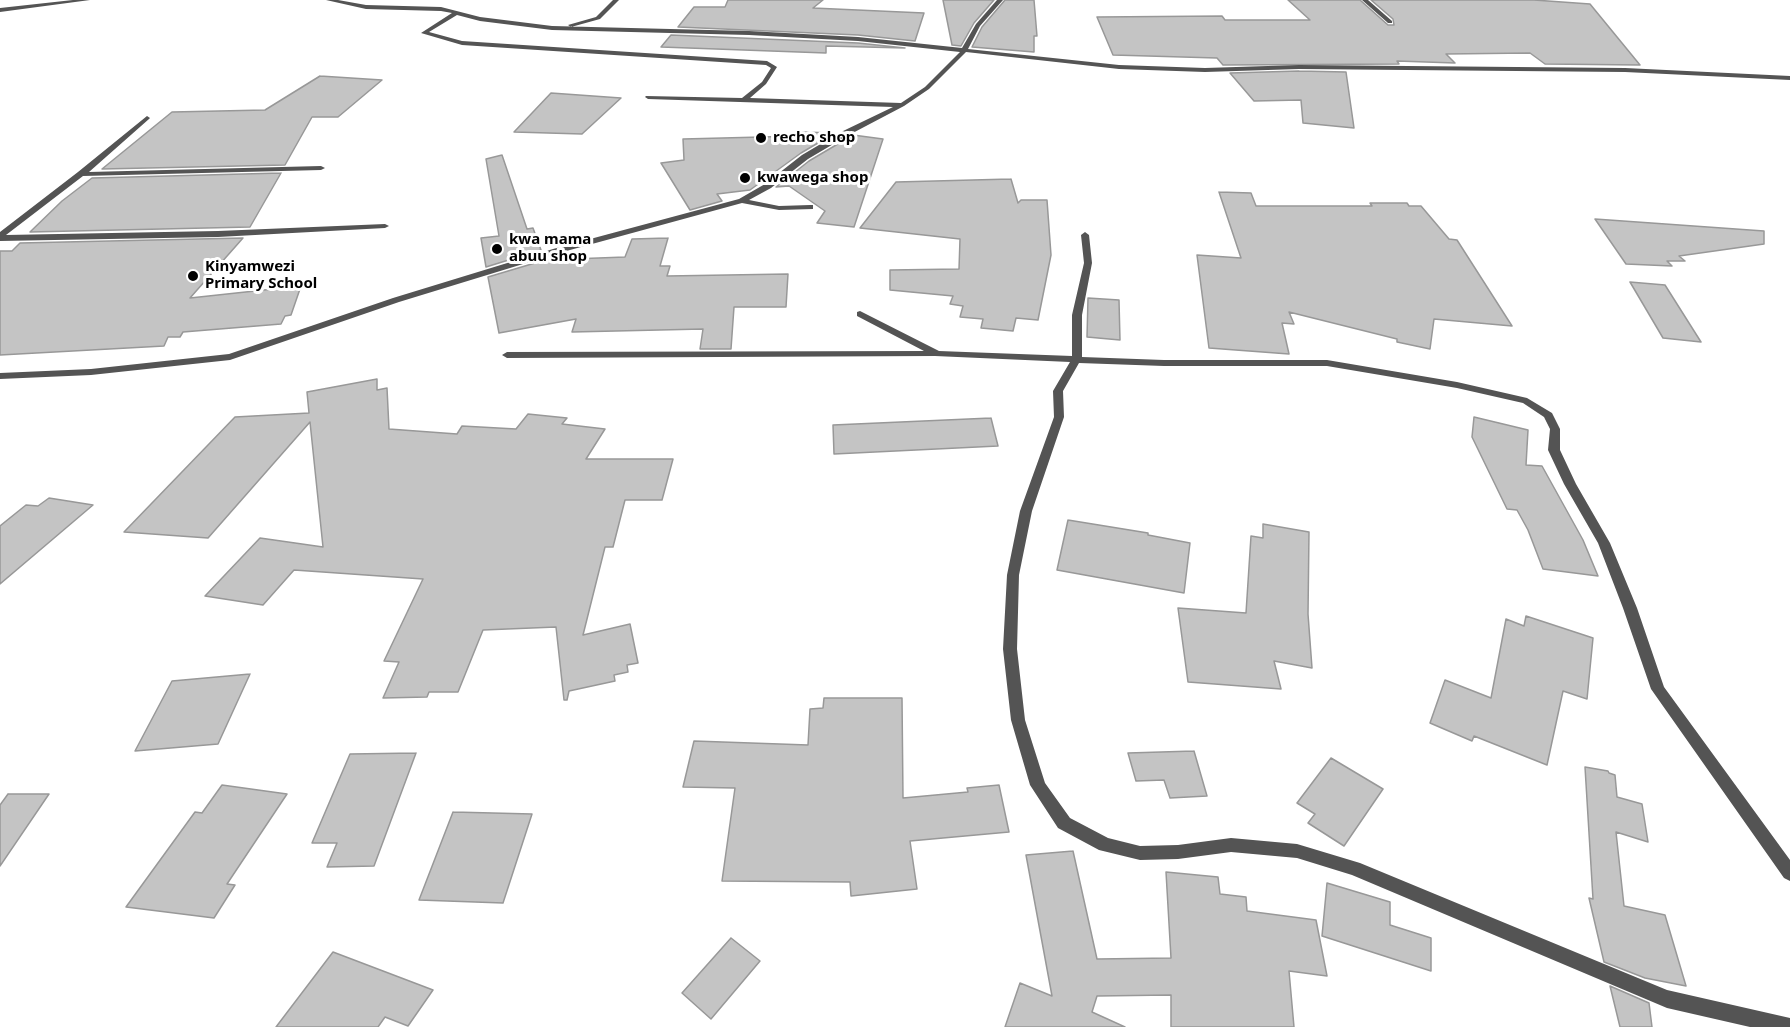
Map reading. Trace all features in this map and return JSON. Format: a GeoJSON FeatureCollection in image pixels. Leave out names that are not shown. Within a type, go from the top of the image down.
{"type":"FeatureCollection","features":[{"type":"Feature","properties":{"kind":"street"},"geometry":{"type":"LineString","coordinates":[[0,10],[87,0]]}},
{"type":"Feature","properties":{"kind":"street"},"geometry":{"type":"LineString","coordinates":[[329,0],[366,7],[429,7],[504,23],[552,28],[858,39],[1047,61],[1158,69],[1299,67],[1625,70],[1790,78]]}},
{"type":"Feature","properties":{"kind":"street"},"geometry":{"type":"LineString","coordinates":[[552,28],[595,20],[616,0]]}},
{"type":"Feature","properties":{"kind":"street"},"geometry":{"type":"LineString","coordinates":[[0,376],[91,372],[230,357],[396,300],[556,251],[742,201],[768,186],[805,156],[902,105],[927,88],[963,52],[978,26],[999,0]]}},
{"type":"Feature","properties":{"kind":"street"},"geometry":{"type":"LineString","coordinates":[[1365,0],[1390,22]]}},
{"type":"Feature","properties":{"kind":"street"},"geometry":{"type":"LineString","coordinates":[[456,13],[424,33],[462,43],[767,63],[775,68],[764,82],[744,100]]}},
{"type":"Feature","properties":{"kind":"street"},"geometry":{"type":"LineString","coordinates":[[648,97],[902,105]]}},
{"type":"Feature","properties":{"kind":"street"},"geometry":{"type":"LineString","coordinates":[[0,237],[81,174],[147,118]]}},
{"type":"Feature","properties":{"kind":"street"},"geometry":{"type":"LineString","coordinates":[[81,174],[321,168]]}},
{"type":"Feature","properties":{"kind":"street"},"geometry":{"type":"LineString","coordinates":[[742,201],[779,208],[810,207]]}},
{"type":"Feature","properties":{"kind":"street"},"geometry":{"type":"LineString","coordinates":[[0,237],[218,234],[385,226]]}},
{"type":"Feature","properties":{"kind":"street"},"geometry":{"type":"LineString","coordinates":[[1085,235],[1088,263],[1077,315],[1077,358],[1058,391],[1059,417],[1026,511],[1013,575],[1010,649],[1018,720],[1038,785],[1064,823],[1105,845],[1140,853],[1178,852],[1231,846],[1298,851],[1354,868],[1667,999],[1790,1027]]}},
{"type":"Feature","properties":{"kind":"street"},"geometry":{"type":"LineString","coordinates":[[860,314],[937,354]]}},
{"type":"Feature","properties":{"kind":"street"},"geometry":{"type":"LineString","coordinates":[[507,356],[937,354],[1164,363],[1327,363],[1375,369],[1500,394],[1527,402],[1548,415],[1555,429],[1554,450],[1604,543],[1630,608],[1658,689],[1790,873]]}},
{"type":"Feature","properties":{"kind":"building"},"geometry":{"type":"Polygon","coordinates":[[[728,0],[823,0],[813,8],[924,13],[915,41],[858,35],[678,27],[694,7],[725,7],[728,0]]]}},
{"type":"Feature","properties":{"kind":"building"},"geometry":{"type":"Polygon","coordinates":[[[943,0],[994,0],[974,23],[961,46],[952,45],[943,0]]]}},
{"type":"Feature","properties":{"kind":"building"},"geometry":{"type":"Polygon","coordinates":[[[1005,0],[1034,0],[1037,36],[1034,36],[1034,52],[972,47],[982,27],[1005,0]]]}},
{"type":"Feature","properties":{"kind":"building"},"geometry":{"type":"Polygon","coordinates":[[[1288,0],[1360,0],[1388,25],[1394,25],[1393,19],[1371,0],[1534,0],[1590,4],[1640,65],[1545,64],[1530,53],[1446,54],[1455,63],[1397,61],[1399,64],[1223,65],[1217,58],[1113,55],[1097,17],[1222,16],[1225,20],[1310,20],[1288,0]]]}},
{"type":"Feature","properties":{"kind":"building"},"geometry":{"type":"Polygon","coordinates":[[[671,35],[858,43],[905,48],[826,46],[826,53],[661,47],[671,35]]]}},
{"type":"Feature","properties":{"kind":"building"},"geometry":{"type":"Polygon","coordinates":[[[1346,72],[1354,128],[1303,123],[1301,100],[1254,101],[1230,73],[1346,72]]]}},
{"type":"Feature","properties":{"kind":"building"},"geometry":{"type":"Polygon","coordinates":[[[320,76],[382,80],[338,117],[312,117],[285,165],[102,169],[172,112],[265,110],[320,76]]]}},
{"type":"Feature","properties":{"kind":"building"},"geometry":{"type":"Polygon","coordinates":[[[551,93],[621,98],[582,134],[514,132],[551,93]]]}},
{"type":"Feature","properties":{"kind":"building"},"geometry":{"type":"Polygon","coordinates":[[[801,132],[835,133],[801,153],[750,190],[717,194],[722,201],[690,210],[661,163],[684,160],[683,139],[801,136],[801,132]]]}},
{"type":"Feature","properties":{"kind":"building"},"geometry":{"type":"Polygon","coordinates":[[[853,135],[883,139],[854,227],[817,223],[825,211],[789,186],[776,187],[809,161],[853,135]]]}},
{"type":"Feature","properties":{"kind":"building"},"geometry":{"type":"Polygon","coordinates":[[[502,155],[527,229],[533,228],[541,250],[486,267],[481,238],[499,236],[486,159],[502,155]]]}},
{"type":"Feature","properties":{"kind":"building"},"geometry":{"type":"Polygon","coordinates":[[[281,173],[250,227],[30,232],[62,201],[92,178],[281,173]]]}},
{"type":"Feature","properties":{"kind":"building"},"geometry":{"type":"Polygon","coordinates":[[[1011,179],[1018,203],[1021,200],[1047,200],[1051,255],[1038,320],[1016,318],[1013,331],[981,328],[983,319],[960,317],[963,306],[950,304],[953,296],[890,290],[890,270],[959,269],[960,239],[860,228],[896,182],[1011,179]]]}},
{"type":"Feature","properties":{"kind":"building"},"geometry":{"type":"Polygon","coordinates":[[[1219,192],[1251,193],[1256,206],[1372,206],[1370,203],[1407,203],[1409,206],[1421,206],[1449,239],[1457,240],[1512,326],[1434,319],[1430,349],[1289,312],[1294,324],[1282,323],[1289,354],[1209,348],[1197,255],[1241,258],[1219,192]]]}},
{"type":"Feature","properties":{"kind":"building"},"geometry":{"type":"Polygon","coordinates":[[[1595,219],[1764,231],[1764,244],[1679,256],[1685,261],[1667,261],[1672,266],[1626,264],[1595,219]]]}},
{"type":"Feature","properties":{"kind":"building"},"geometry":{"type":"Polygon","coordinates":[[[243,238],[190,298],[301,286],[291,315],[285,316],[281,324],[183,332],[180,337],[168,337],[164,346],[0,355],[0,251],[12,251],[20,243],[243,238]]]}},
{"type":"Feature","properties":{"kind":"building"},"geometry":{"type":"Polygon","coordinates":[[[668,238],[660,266],[670,266],[667,276],[788,274],[786,307],[734,307],[731,349],[700,349],[703,329],[572,332],[576,319],[499,333],[488,277],[545,260],[625,257],[632,239],[668,238]]]}},
{"type":"Feature","properties":{"kind":"building"},"geometry":{"type":"Polygon","coordinates":[[[1630,282],[1665,285],[1701,342],[1663,338],[1630,282]]]}},
{"type":"Feature","properties":{"kind":"building"},"geometry":{"type":"Polygon","coordinates":[[[1088,298],[1119,300],[1120,340],[1087,337],[1088,298]]]}},
{"type":"Feature","properties":{"kind":"building"},"geometry":{"type":"Polygon","coordinates":[[[377,379],[377,390],[387,388],[389,429],[457,434],[462,426],[516,429],[528,414],[567,418],[562,424],[605,429],[586,459],[673,459],[662,500],[625,500],[613,547],[605,547],[583,635],[630,624],[638,663],[627,665],[628,672],[614,675],[615,681],[569,691],[567,700],[564,700],[556,627],[483,630],[458,692],[429,692],[427,697],[383,698],[399,662],[384,661],[423,579],[294,570],[263,605],[205,596],[260,538],[323,547],[310,422],[208,538],[124,532],[235,417],[309,413],[307,392],[377,379]]]}},
{"type":"Feature","properties":{"kind":"building"},"geometry":{"type":"Polygon","coordinates":[[[1474,417],[1528,430],[1526,465],[1542,466],[1583,540],[1598,576],[1543,569],[1528,530],[1517,510],[1507,509],[1472,437],[1474,417]]]}},
{"type":"Feature","properties":{"kind":"building"},"geometry":{"type":"Polygon","coordinates":[[[991,418],[998,446],[834,454],[833,425],[991,418]]]}},
{"type":"Feature","properties":{"kind":"building"},"geometry":{"type":"Polygon","coordinates":[[[49,498],[93,505],[0,584],[0,526],[26,505],[38,506],[49,498]]]}},
{"type":"Feature","properties":{"kind":"building"},"geometry":{"type":"Polygon","coordinates":[[[1068,520],[1148,533],[1148,535],[1190,543],[1184,593],[1057,570],[1068,520]]]}},
{"type":"Feature","properties":{"kind":"building"},"geometry":{"type":"Polygon","coordinates":[[[1263,524],[1309,532],[1308,614],[1312,668],[1274,661],[1281,689],[1188,682],[1178,608],[1246,613],[1251,536],[1263,538],[1263,524]]]}},
{"type":"Feature","properties":{"kind":"building"},"geometry":{"type":"Polygon","coordinates":[[[1526,616],[1593,638],[1587,699],[1563,691],[1547,765],[1474,736],[1472,741],[1430,723],[1445,680],[1491,698],[1506,619],[1524,626],[1526,616]]]}},
{"type":"Feature","properties":{"kind":"building"},"geometry":{"type":"Polygon","coordinates":[[[250,674],[218,744],[135,751],[172,681],[250,674]]]}},
{"type":"Feature","properties":{"kind":"building"},"geometry":{"type":"Polygon","coordinates":[[[824,698],[902,698],[903,798],[968,792],[967,788],[999,785],[1009,832],[910,841],[917,889],[851,896],[850,882],[722,881],[735,788],[683,787],[694,741],[808,745],[810,709],[823,708],[824,698]]]}},
{"type":"Feature","properties":{"kind":"building"},"geometry":{"type":"Polygon","coordinates":[[[1194,751],[1207,796],[1170,798],[1164,780],[1136,781],[1128,753],[1194,751]]]}},
{"type":"Feature","properties":{"kind":"building"},"geometry":{"type":"Polygon","coordinates":[[[416,753],[374,866],[327,867],[337,843],[312,843],[350,754],[416,753]]]}},
{"type":"Feature","properties":{"kind":"building"},"geometry":{"type":"Polygon","coordinates":[[[1331,758],[1383,789],[1344,846],[1308,823],[1315,814],[1297,803],[1331,758]]]}},
{"type":"Feature","properties":{"kind":"building"},"geometry":{"type":"Polygon","coordinates":[[[1585,767],[1608,771],[1615,775],[1617,797],[1642,804],[1648,842],[1616,832],[1624,906],[1665,915],[1686,986],[1645,978],[1604,962],[1589,898],[1593,899],[1585,767]]]}},
{"type":"Feature","properties":{"kind":"building"},"geometry":{"type":"Polygon","coordinates":[[[222,785],[287,794],[227,884],[235,885],[214,918],[126,907],[195,812],[202,813],[222,785]]]}},
{"type":"Feature","properties":{"kind":"building"},"geometry":{"type":"Polygon","coordinates":[[[8,794],[49,794],[0,866],[0,805],[8,794]]]}},
{"type":"Feature","properties":{"kind":"building"},"geometry":{"type":"Polygon","coordinates":[[[453,812],[532,814],[503,903],[419,900],[453,812]]]}},
{"type":"Feature","properties":{"kind":"building"},"geometry":{"type":"Polygon","coordinates":[[[1073,851],[1097,959],[1171,958],[1166,872],[1218,877],[1220,894],[1246,897],[1247,911],[1316,920],[1327,976],[1289,971],[1294,1027],[1171,1027],[1171,995],[1097,996],[1092,1012],[1125,1027],[1005,1027],[1020,983],[1052,996],[1026,855],[1073,851]]]}},
{"type":"Feature","properties":{"kind":"building"},"geometry":{"type":"Polygon","coordinates":[[[1327,883],[1390,902],[1390,925],[1431,938],[1431,971],[1322,936],[1327,883]]]}},
{"type":"Feature","properties":{"kind":"building"},"geometry":{"type":"Polygon","coordinates":[[[731,938],[760,961],[711,1019],[682,993],[731,938]]]}},
{"type":"Feature","properties":{"kind":"building"},"geometry":{"type":"Polygon","coordinates":[[[333,952],[433,990],[408,1026],[385,1017],[378,1027],[276,1027],[333,952]]]}},
{"type":"Feature","properties":{"kind":"building"},"geometry":{"type":"Polygon","coordinates":[[[1610,986],[1649,1003],[1652,1027],[1620,1027],[1610,986]]]}},
{"type":"Feature","properties":{"kind":"place","name":"recho shop"},"geometry":{"type":"Point","coordinates":[761,138]}},
{"type":"Feature","properties":{"kind":"place","name":"kwawega shop"},"geometry":{"type":"Point","coordinates":[745,178]}},
{"type":"Feature","properties":{"kind":"place","name":"kwa mama abuu shop"},"geometry":{"type":"Point","coordinates":[497,249]}},
{"type":"Feature","properties":{"kind":"place","name":"Kinyamwezi Primary School"},"geometry":{"type":"Point","coordinates":[193,276]}}]}
